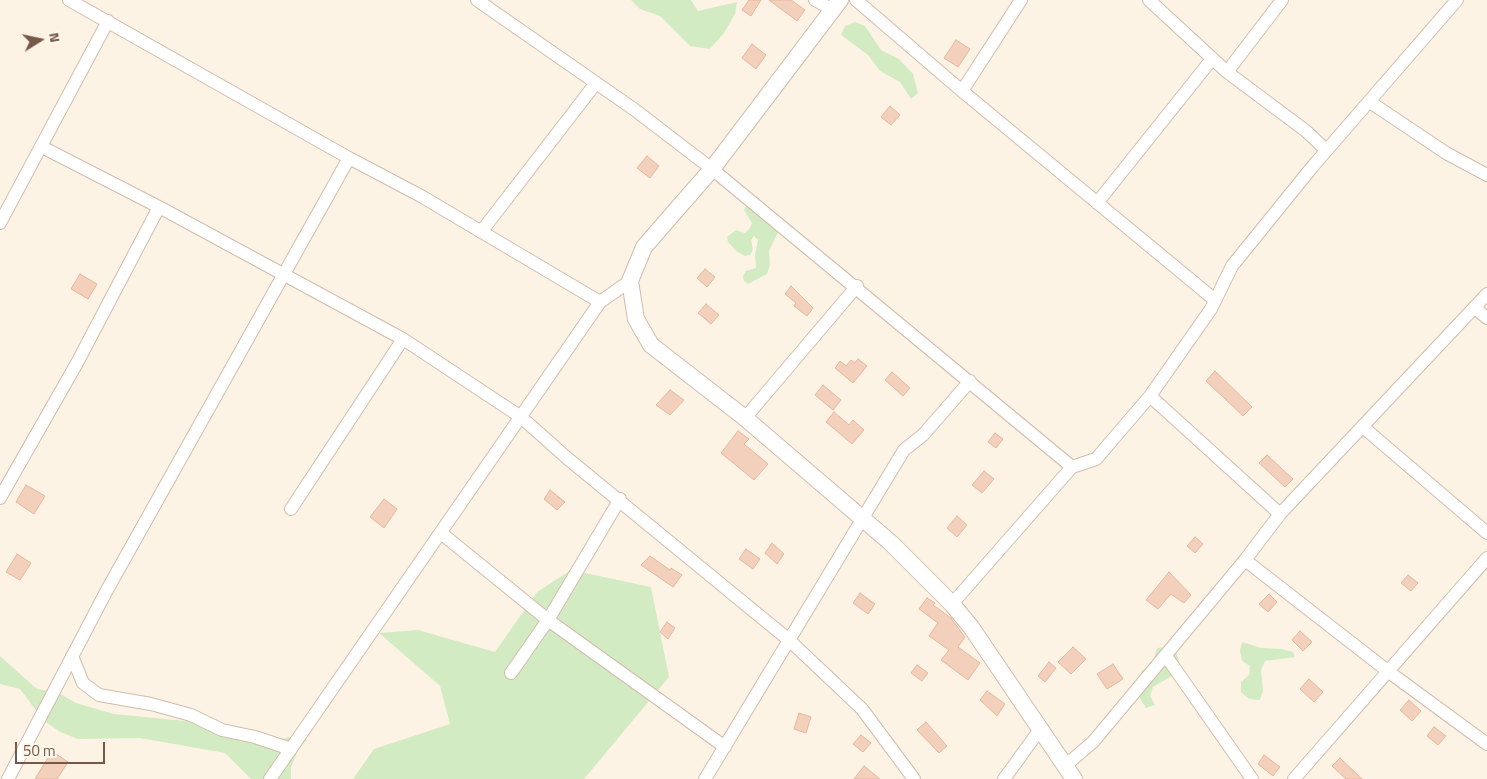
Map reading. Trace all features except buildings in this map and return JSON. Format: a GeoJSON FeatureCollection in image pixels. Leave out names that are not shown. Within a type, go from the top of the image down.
{"type":"FeatureCollection","features":[{"type":"Feature","properties":{"kind":"street"},"geometry":{"type":"LineString","coordinates":[[69,0],[349,158],[421,196],[600,302]]}},
{"type":"Feature","properties":{"kind":"street"},"geometry":{"type":"LineString","coordinates":[[477,0],[596,83],[712,169],[857,286],[1072,467]]}},
{"type":"Feature","properties":{"kind":"street"},"geometry":{"type":"LineString","coordinates":[[815,0],[836,5],[712,169],[644,247],[630,281],[636,319],[651,345],[745,418],[891,543],[952,604],[971,627],[1070,772],[1245,560],[1280,514],[1364,427],[1487,294]]}},
{"type":"Feature","properties":{"kind":"street"},"geometry":{"type":"LineString","coordinates":[[856,0],[962,91],[1215,300]]}},
{"type":"Feature","properties":{"kind":"street"},"geometry":{"type":"LineString","coordinates":[[962,91],[1021,0]]}},
{"type":"Feature","properties":{"kind":"street"},"geometry":{"type":"LineString","coordinates":[[1149,0],[1227,72],[1306,131],[1326,150]]}},
{"type":"Feature","properties":{"kind":"street"},"geometry":{"type":"LineString","coordinates":[[1227,72],[1282,0]]}},
{"type":"Feature","properties":{"kind":"street"},"geometry":{"type":"LineString","coordinates":[[952,604],[1072,467],[1096,459],[1150,396],[1206,318],[1232,266],[1326,150],[1370,102],[1457,0]]}},
{"type":"Feature","properties":{"kind":"street"},"geometry":{"type":"LineString","coordinates":[[0,223],[108,21]]}},
{"type":"Feature","properties":{"kind":"street"},"geometry":{"type":"LineString","coordinates":[[1097,203],[1212,59]]}},
{"type":"Feature","properties":{"kind":"street"},"geometry":{"type":"LineString","coordinates":[[481,232],[596,83]]}},
{"type":"Feature","properties":{"kind":"street"},"geometry":{"type":"LineString","coordinates":[[1370,102],[1446,152],[1487,175]]}},
{"type":"Feature","properties":{"kind":"street"},"geometry":{"type":"LineString","coordinates":[[42,147],[159,207],[403,339],[522,417],[567,458],[620,499],[789,640],[862,709],[914,779]]}},
{"type":"Feature","properties":{"kind":"street"},"geometry":{"type":"LineString","coordinates":[[8,779],[72,656],[282,275],[349,158]]}},
{"type":"Feature","properties":{"kind":"street"},"geometry":{"type":"LineString","coordinates":[[0,498],[78,363],[159,207]]}},
{"type":"Feature","properties":{"kind":"street"},"geometry":{"type":"LineString","coordinates":[[270,779],[600,302],[630,281]]}},
{"type":"Feature","properties":{"kind":"street"},"geometry":{"type":"LineString","coordinates":[[745,418],[857,286]]}},
{"type":"Feature","properties":{"kind":"street"},"geometry":{"type":"LineString","coordinates":[[1475,308],[1487,318]]}},
{"type":"Feature","properties":{"kind":"street"},"geometry":{"type":"LineString","coordinates":[[291,509],[403,339]]}},
{"type":"Feature","properties":{"kind":"street"},"geometry":{"type":"LineString","coordinates":[[705,779],[904,450],[923,435],[970,381]]}},
{"type":"Feature","properties":{"kind":"street"},"geometry":{"type":"LineString","coordinates":[[1150,396],[1280,514]]}},
{"type":"Feature","properties":{"kind":"street"},"geometry":{"type":"LineString","coordinates":[[1364,427],[1487,533]]}},
{"type":"Feature","properties":{"kind":"street"},"geometry":{"type":"LineString","coordinates":[[511,673],[548,620],[620,499]]}},
{"type":"Feature","properties":{"kind":"street"},"geometry":{"type":"LineString","coordinates":[[441,533],[548,620],[725,748]]}},
{"type":"Feature","properties":{"kind":"street"},"geometry":{"type":"LineString","coordinates":[[1294,779],[1487,558]]}},
{"type":"Feature","properties":{"kind":"street"},"geometry":{"type":"LineString","coordinates":[[1245,560],[1389,672],[1487,744]]}},
{"type":"Feature","properties":{"kind":"street"},"geometry":{"type":"LineString","coordinates":[[72,656],[83,683],[99,695],[151,704],[191,715],[222,730],[255,737],[290,749]]}},
{"type":"Feature","properties":{"kind":"street"},"geometry":{"type":"LineString","coordinates":[[1166,656],[1252,779]]}},
{"type":"Feature","properties":{"kind":"street"},"geometry":{"type":"LineString","coordinates":[[1004,779],[1041,728]]}},
{"type":"Feature","properties":{"kind":"green space"},"geometry":{"type":"Polygon","coordinates":[[[631,0],[691,0],[698,11],[737,2],[735,14],[724,33],[710,49],[690,46],[660,16],[640,9],[631,0]]]}},
{"type":"Feature","properties":{"kind":"green space"},"geometry":{"type":"Polygon","coordinates":[[[855,22],[865,26],[881,50],[899,59],[913,74],[918,93],[911,99],[900,82],[880,71],[868,55],[841,35],[845,26],[855,22]]]}},
{"type":"Feature","properties":{"kind":"green space"},"geometry":{"type":"Polygon","coordinates":[[[751,205],[777,228],[778,232],[769,251],[770,265],[767,274],[748,284],[744,281],[743,276],[746,271],[756,268],[755,255],[758,240],[754,236],[751,240],[753,250],[750,255],[745,256],[736,251],[728,242],[727,237],[736,230],[745,233],[750,228],[752,223],[744,210],[746,206],[751,205]]]}},
{"type":"Feature","properties":{"kind":"green space"},"geometry":{"type":"Polygon","coordinates":[[[571,570],[651,587],[669,677],[584,779],[353,779],[374,749],[450,724],[440,686],[379,633],[418,630],[495,652],[537,592],[571,570]]]}},
{"type":"Feature","properties":{"kind":"green space"},"geometry":{"type":"Polygon","coordinates":[[[1242,642],[1262,648],[1282,649],[1293,652],[1295,657],[1265,661],[1261,670],[1263,691],[1260,700],[1249,699],[1241,692],[1241,682],[1249,675],[1250,666],[1242,661],[1240,651],[1242,642]]]}},
{"type":"Feature","properties":{"kind":"green space"},"geometry":{"type":"Polygon","coordinates":[[[1167,647],[1176,652],[1179,661],[1177,673],[1153,687],[1150,696],[1155,705],[1146,708],[1135,690],[1142,670],[1151,669],[1157,648],[1167,647]]]}},
{"type":"Feature","properties":{"kind":"green space"},"geometry":{"type":"Polygon","coordinates":[[[0,656],[37,689],[57,692],[76,703],[114,714],[215,724],[234,731],[250,743],[270,746],[288,737],[307,740],[299,748],[291,767],[291,779],[251,779],[225,753],[140,738],[78,739],[60,732],[43,720],[20,689],[0,684],[0,656]]]}}]}
